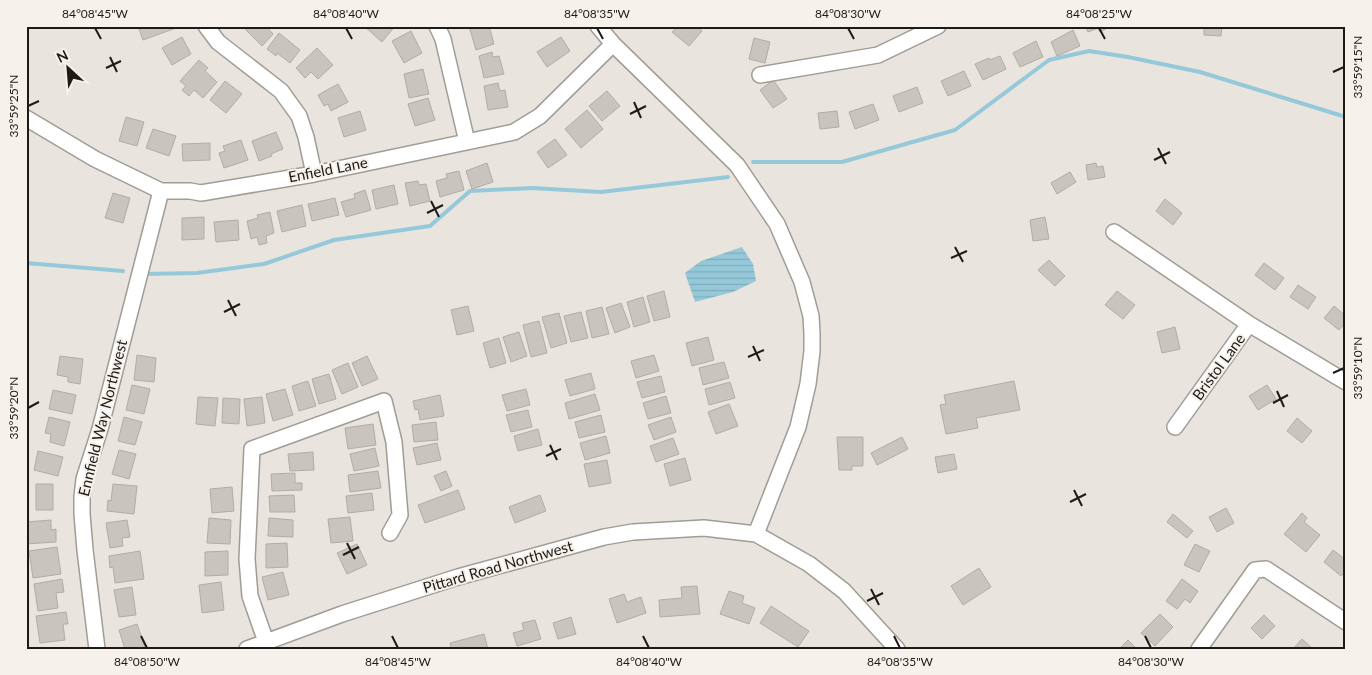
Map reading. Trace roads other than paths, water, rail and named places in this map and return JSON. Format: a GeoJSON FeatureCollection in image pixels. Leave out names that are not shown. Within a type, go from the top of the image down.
{"type":"FeatureCollection","features":[{"type":"Feature","properties":{"kind":"street"},"geometry":{"type":"LineString","coordinates":[[206,26],[218,42],[281,90],[299,116],[306,136],[314,174]]}},
{"type":"Feature","properties":{"kind":"street"},"geometry":{"type":"LineString","coordinates":[[437,26],[443,39],[467,142]]}},
{"type":"Feature","properties":{"kind":"street"},"geometry":{"type":"LineString","coordinates":[[598,26],[613,44],[738,165],[777,224],[790,249],[802,282],[812,332],[808,384],[798,427],[756,534],[808,564],[844,590],[897,649]]}},
{"type":"Feature","properties":{"kind":"street"},"geometry":{"type":"LineString","coordinates":[[760,75],[878,55],[938,26]]}},
{"type":"Feature","properties":{"kind":"street","name":"Enfield Lane"},"geometry":{"type":"LineString","coordinates":[[26,118],[94,158],[161,191],[201,193],[314,174],[514,132],[540,116],[613,44]]}},
{"type":"Feature","properties":{"kind":"street","name":"Ennfield Way Northwest"},"geometry":{"type":"LineString","coordinates":[[97,649],[85,550],[82,497],[84,479],[100,429],[161,191]]}},
{"type":"Feature","properties":{"kind":"street"},"geometry":{"type":"LineString","coordinates":[[1114,232],[1250,324]]}},
{"type":"Feature","properties":{"kind":"street","name":"Bristol Lane"},"geometry":{"type":"LineString","coordinates":[[1176,427],[1250,324],[1346,382]]}},
{"type":"Feature","properties":{"kind":"street"},"geometry":{"type":"LineString","coordinates":[[266,642],[250,596],[247,559],[252,449],[384,402],[394,442],[400,515],[390,533]]}},
{"type":"Feature","properties":{"kind":"street","name":"Pittard Road Northwest"},"geometry":{"type":"LineString","coordinates":[[248,649],[342,614],[458,577],[604,537],[633,532],[704,528],[756,534]]}},
{"type":"Feature","properties":{"kind":"street"},"geometry":{"type":"LineString","coordinates":[[1199,649],[1255,570],[1266,569],[1346,622]]}},
{"type":"Feature","properties":{"kind":"water"},"geometry":{"type":"Polygon","coordinates":[[[742,247],[753,264],[756,281],[733,292],[695,302],[685,273],[701,261],[742,247]]]}},
{"type":"Feature","properties":{"kind":"waterway"},"geometry":{"type":"LineString","coordinates":[[753,162],[842,162],[955,130],[1049,60],[1089,51],[1200,72],[1346,117]]}},
{"type":"Feature","properties":{"kind":"waterway"},"geometry":{"type":"LineString","coordinates":[[144,274],[197,273],[264,264],[334,240],[430,226],[470,191],[532,188],[601,192],[728,177]]}},
{"type":"Feature","properties":{"kind":"waterway"},"geometry":{"type":"LineString","coordinates":[[26,263],[123,271]]}}]}
